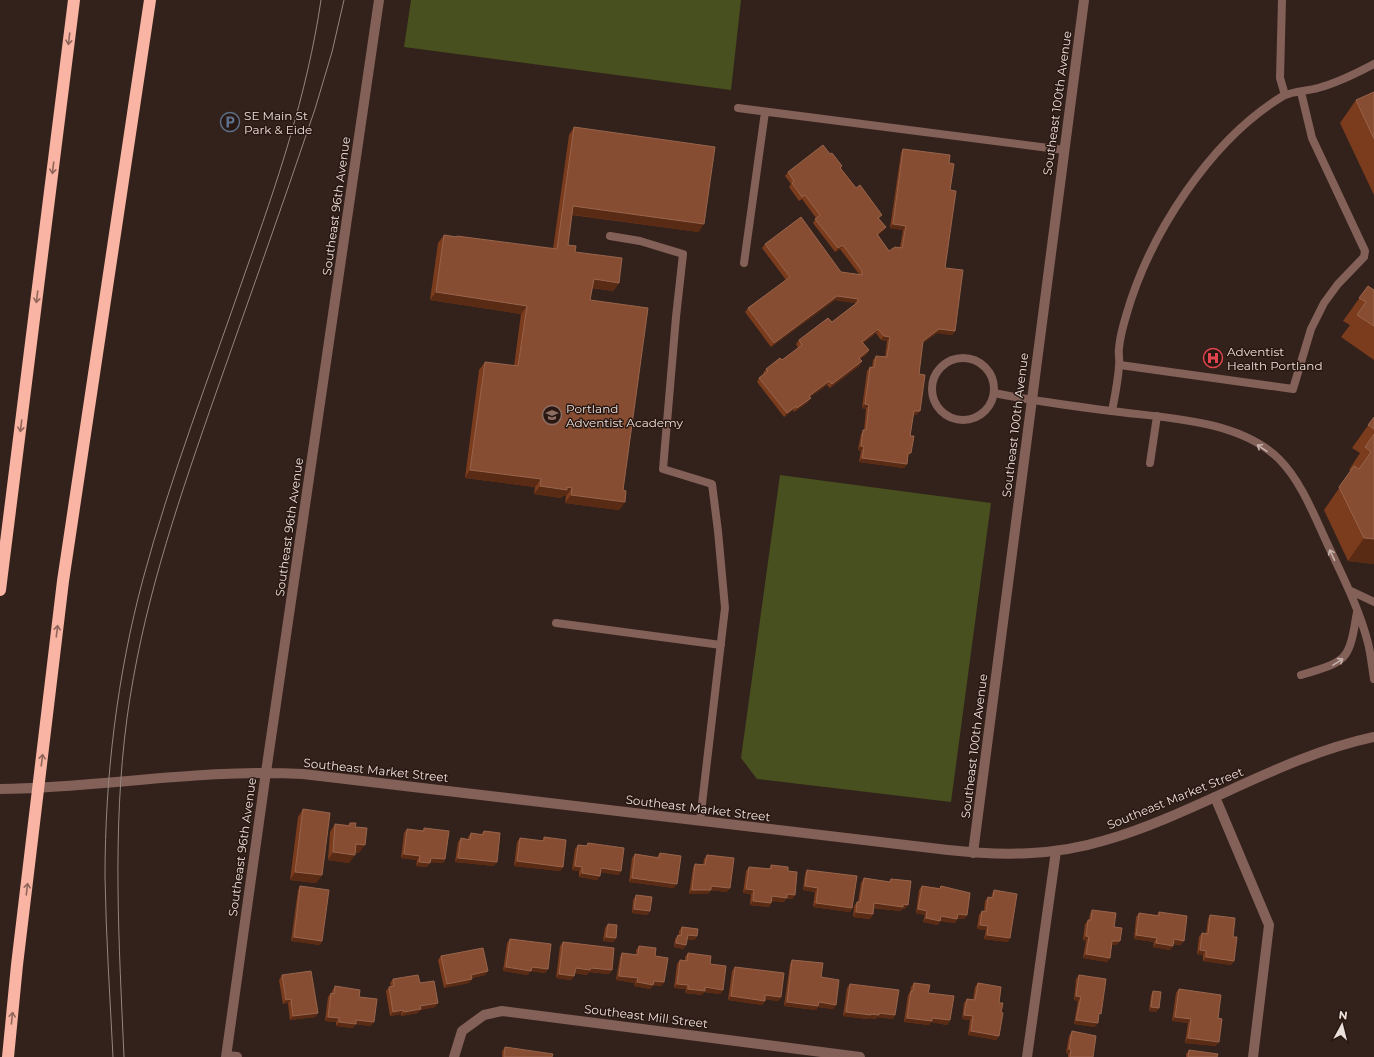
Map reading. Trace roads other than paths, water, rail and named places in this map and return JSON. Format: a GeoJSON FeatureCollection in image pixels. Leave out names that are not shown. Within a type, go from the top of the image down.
{"type":"FeatureCollection","features":[{"type":"Feature","properties":{"kind":"highway"},"geometry":{"type":"LineString","coordinates":[[0,590],[74,0]]}},
{"type":"Feature","properties":{"kind":"highway"},"geometry":{"type":"LineString","coordinates":[[8,1057],[17,966],[63,581],[150,0]]}},
{"type":"Feature","properties":{"kind":"street","name":"Southeast 96th Avenue"},"geometry":{"type":"LineString","coordinates":[[230,1056],[266,772],[379,0]]}},
{"type":"Feature","properties":{"kind":"street","name":"Southeast 100th Avenue"},"geometry":{"type":"LineString","coordinates":[[973,853],[1084,0]]}},
{"type":"Feature","properties":{"kind":"street","name":"Southeast Market Street"},"geometry":{"type":"LineString","coordinates":[[0,789],[39,788],[176,777],[266,772],[365,781],[973,853],[1003,855],[1056,851],[1121,836],[1215,798],[1300,760],[1374,737]]}},
{"type":"Feature","properties":{"kind":"street"},"geometry":{"type":"LineString","coordinates":[[1215,798],[1269,925],[1253,1057]]}},
{"type":"Feature","properties":{"kind":"street"},"geometry":{"type":"LineString","coordinates":[[1027,1057],[1056,851]]}},
{"type":"Feature","properties":{"kind":"street","name":"Southeast Mill Street"},"geometry":{"type":"LineString","coordinates":[[454,1057],[462,1031],[484,1015],[502,1011],[860,1057]]}},
{"type":"Feature","properties":{"kind":"lane"},"geometry":{"type":"LineString","coordinates":[[1282,0],[1280,78],[1285,95]]}},
{"type":"Feature","properties":{"kind":"lane"},"geometry":{"type":"LineString","coordinates":[[1112,411],[1120,365],[1119,349],[1125,322],[1140,278],[1157,240],[1185,191],[1209,161],[1243,127],[1267,107],[1285,95],[1320,88],[1374,64]]}},
{"type":"Feature","properties":{"kind":"lane"},"geometry":{"type":"LineString","coordinates":[[1120,365],[1293,389],[1304,347],[1321,310],[1338,284],[1364,257],[1365,250],[1312,138],[1301,92]]}},
{"type":"Feature","properties":{"kind":"lane"},"geometry":{"type":"LineString","coordinates":[[738,108],[1064,150]]}},
{"type":"Feature","properties":{"kind":"lane"},"geometry":{"type":"LineString","coordinates":[[744,264],[765,112]]}},
{"type":"Feature","properties":{"kind":"lane"},"geometry":{"type":"LineString","coordinates":[[610,236],[640,241],[683,254],[663,470],[712,484],[725,608],[700,821]]}},
{"type":"Feature","properties":{"kind":"lane"},"geometry":{"type":"LineString","coordinates":[[955,358],[969,358],[978,361],[991,374],[994,384],[994,393],[990,404],[983,413],[972,419],[961,420],[943,414],[937,407],[931,389],[932,380],[942,364],[955,358]]}},
{"type":"Feature","properties":{"kind":"lane"},"geometry":{"type":"LineString","coordinates":[[994,393],[1031,401],[1188,419],[1235,434],[1258,444],[1278,459],[1292,475],[1308,504],[1349,590],[1371,642],[1374,679]]}},
{"type":"Feature","properties":{"kind":"lane"},"geometry":{"type":"LineString","coordinates":[[1150,463],[1157,416]]}},
{"type":"Feature","properties":{"kind":"lane"},"geometry":{"type":"LineString","coordinates":[[1349,590],[1374,602]]}},
{"type":"Feature","properties":{"kind":"lane"},"geometry":{"type":"LineString","coordinates":[[1301,676],[1335,665],[1344,658],[1352,640],[1357,609]]}},
{"type":"Feature","properties":{"kind":"lane"},"geometry":{"type":"LineString","coordinates":[[556,622],[721,645]]}},
{"type":"Feature","properties":{"kind":"tram line"},"geometry":{"type":"LineString","coordinates":[[113,1057],[106,922],[105,877],[107,802],[114,727],[126,652],[143,579],[166,502],[290,138],[308,70],[321,0]]}},
{"type":"Feature","properties":{"kind":"tram line"},"geometry":{"type":"LineString","coordinates":[[124,1057],[120,972],[118,845],[122,760],[133,678],[141,639],[150,600],[184,487],[315,109],[332,52],[344,0]]}},
{"type":"Feature","properties":{"kind":"place","name":"SE Main St Park & Eide"},"geometry":{"type":"Point","coordinates":[230,122]}},
{"type":"Feature","properties":{"kind":"place","name":"Adventist Health Portland"},"geometry":{"type":"Point","coordinates":[1213,358]}},
{"type":"Feature","properties":{"kind":"place","name":"Portland Adventist Academy"},"geometry":{"type":"Point","coordinates":[552,415]}}]}
